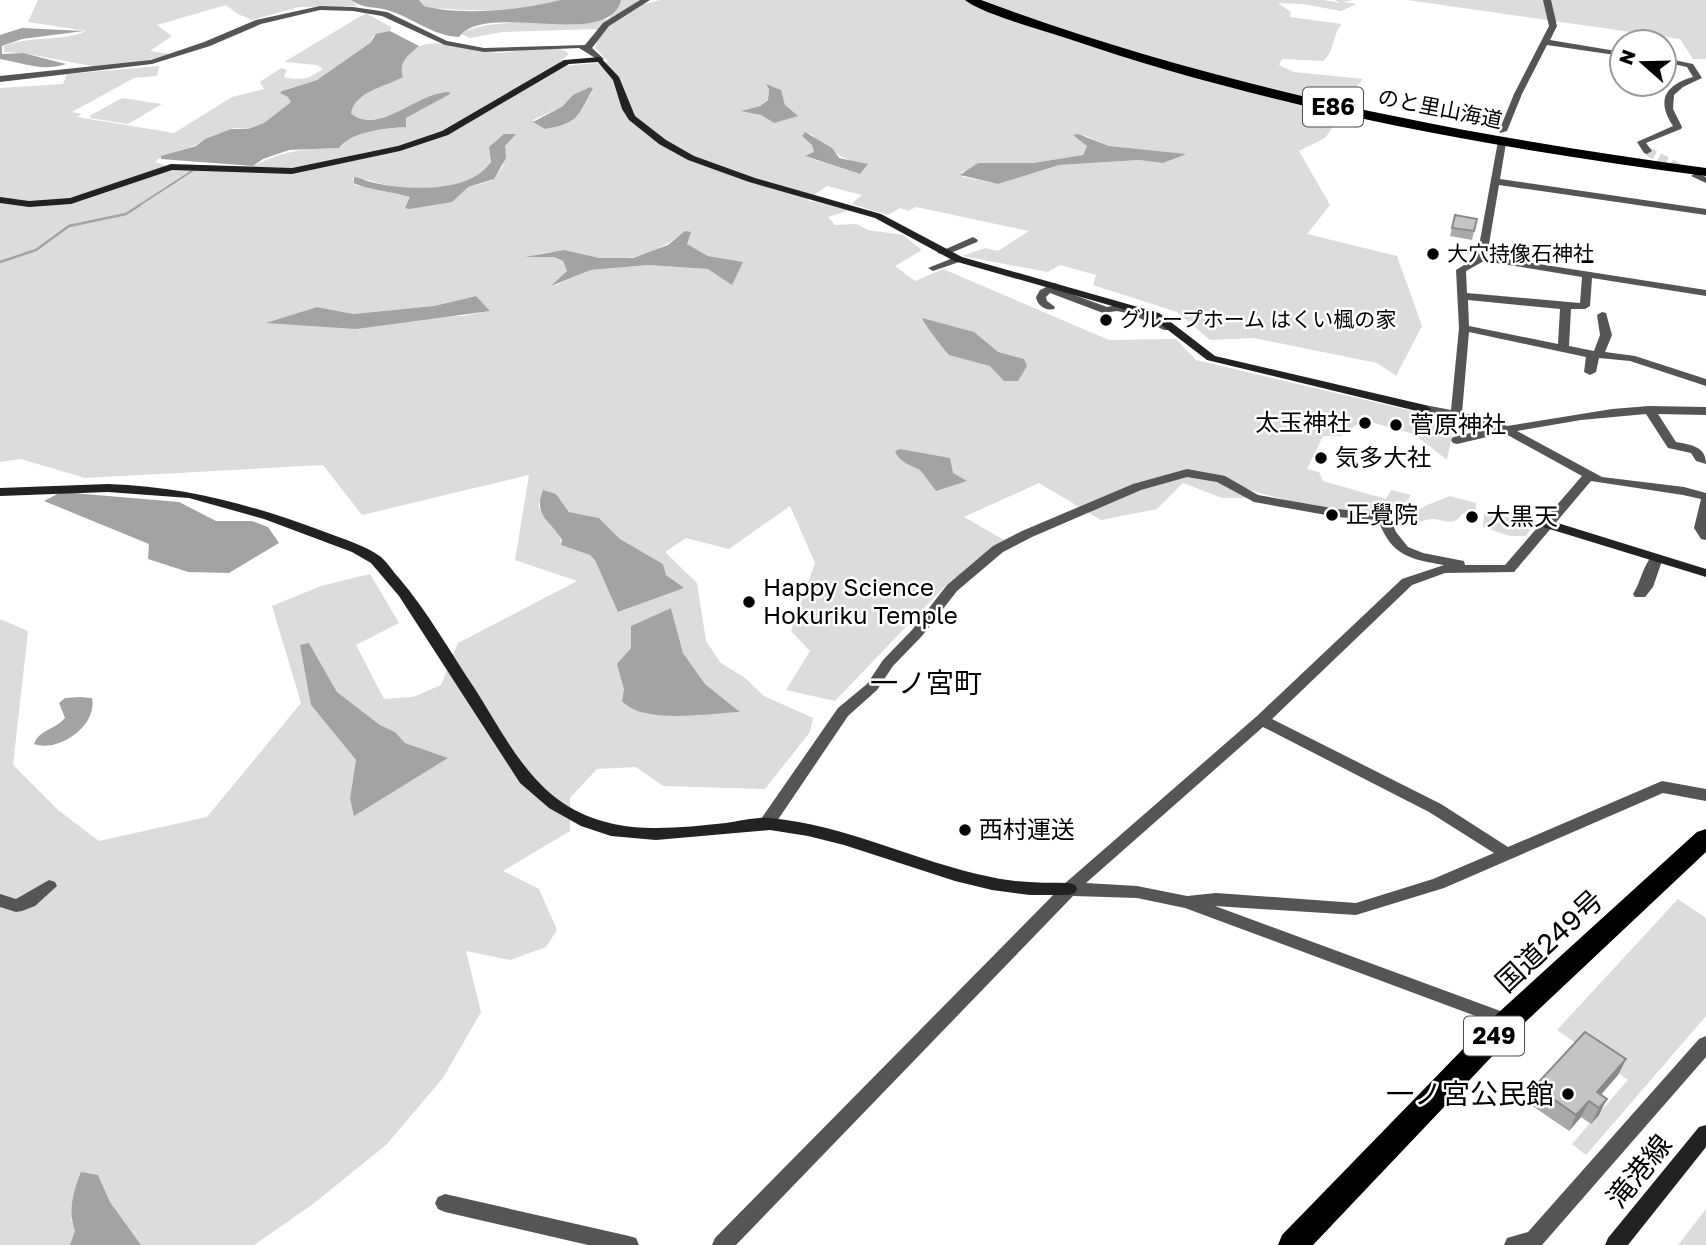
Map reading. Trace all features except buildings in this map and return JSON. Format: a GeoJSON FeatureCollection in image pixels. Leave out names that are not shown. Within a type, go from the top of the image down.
{"type":"FeatureCollection","features":[{"type":"Feature","properties":{"kind":"highway","name":"のと里山海道"},"geometry":{"type":"LineString","coordinates":[[971,0],[1132,56],[1262,91],[1474,135],[1701,174]]}},
{"type":"Feature","properties":{"kind":"highway","name":"のと里山海道"},"geometry":{"type":"LineString","coordinates":[[985,0],[1128,49],[1303,95],[1525,139],[1706,166]]}},
{"type":"Feature","properties":{"kind":"highway","name":"国道249号"},"geometry":{"type":"LineString","coordinates":[[1293,1245],[1508,1021],[1706,838]]}},
{"type":"Feature","properties":{"kind":"street"},"geometry":{"type":"LineString","coordinates":[[0,200],[29,204],[71,201],[171,167],[292,171],[400,148],[446,133],[566,62],[587,48],[599,30],[629,3],[646,0]]}},
{"type":"Feature","properties":{"kind":"street"},"geometry":{"type":"LineString","coordinates":[[1503,131],[1518,94],[1553,26],[1547,0]]}},
{"type":"Feature","properties":{"kind":"street"},"geometry":{"type":"LineString","coordinates":[[0,79],[152,62],[207,44],[259,22],[320,8],[354,9],[384,14],[445,43],[484,50],[552,46],[587,48],[610,69],[620,86],[623,104],[629,115],[651,134],[715,169],[884,218],[915,233],[942,253],[1053,287],[1107,311],[1117,308],[1155,320],[1179,333],[1211,358],[1459,415],[1505,429],[1590,476],[1620,484],[1665,488],[1706,499],[1701,528],[1706,536]]}},
{"type":"Feature","properties":{"kind":"street"},"geometry":{"type":"LineString","coordinates":[[1546,43],[1608,52]]}},
{"type":"Feature","properties":{"kind":"street"},"geometry":{"type":"LineString","coordinates":[[566,62],[600,59]]}},
{"type":"Feature","properties":{"kind":"street"},"geometry":{"type":"LineString","coordinates":[[1678,62],[1690,64],[1697,72],[1698,78],[1678,84]]}},
{"type":"Feature","properties":{"kind":"street"},"geometry":{"type":"LineString","coordinates":[[1647,151],[1641,142],[1678,127],[1668,108],[1669,98]]}},
{"type":"Feature","properties":{"kind":"street"},"geometry":{"type":"LineString","coordinates":[[1482,258],[1501,143]]}},
{"type":"Feature","properties":{"kind":"street"},"geometry":{"type":"LineString","coordinates":[[1701,174],[1706,180]]}},
{"type":"Feature","properties":{"kind":"street"},"geometry":{"type":"LineString","coordinates":[[1494,181],[1706,212]]}},
{"type":"Feature","properties":{"kind":"street"},"geometry":{"type":"LineString","coordinates":[[942,253],[973,240]]}},
{"type":"Feature","properties":{"kind":"street"},"geometry":{"type":"LineString","coordinates":[[1706,293],[1482,258],[1461,270],[1464,328],[1457,444],[1505,429],[1649,410],[1706,411]]}},
{"type":"Feature","properties":{"kind":"street"},"geometry":{"type":"LineString","coordinates":[[933,268],[958,259]]}},
{"type":"Feature","properties":{"kind":"street"},"geometry":{"type":"LineString","coordinates":[[1463,296],[1585,306],[1587,275]]}},
{"type":"Feature","properties":{"kind":"street"},"geometry":{"type":"LineString","coordinates":[[1051,307],[1042,302],[1041,297],[1053,287]]}},
{"type":"Feature","properties":{"kind":"street"},"geometry":{"type":"LineString","coordinates":[[1564,360],[1566,306]]}},
{"type":"Feature","properties":{"kind":"street"},"geometry":{"type":"LineString","coordinates":[[1590,372],[1593,358],[1606,335],[1602,315]]}},
{"type":"Feature","properties":{"kind":"street"},"geometry":{"type":"LineString","coordinates":[[1464,328],[1595,354],[1631,358],[1706,383]]}},
{"type":"Feature","properties":{"kind":"street"},"geometry":{"type":"LineString","coordinates":[[1649,410],[1672,445],[1695,450],[1700,458],[1706,460]]}},
{"type":"Feature","properties":{"kind":"street"},"geometry":{"type":"LineString","coordinates":[[766,823],[843,712],[872,687],[888,663],[971,569],[998,549],[1027,534],[1137,487],[1187,472],[1221,479],[1254,498],[1337,513],[1383,517],[1402,550],[1412,555],[1476,569]]}},
{"type":"Feature","properties":{"kind":"street"},"geometry":{"type":"LineString","coordinates":[[722,1245],[1069,889],[1262,720],[1407,582],[1444,569],[1509,569],[1522,556],[1530,541],[1590,476]]}},
{"type":"Feature","properties":{"kind":"street"},"geometry":{"type":"LineString","coordinates":[[0,492],[91,487],[187,495],[225,504],[357,549],[376,560],[404,593],[526,779],[542,798],[573,817],[611,830],[634,833],[687,832],[766,823],[802,828],[965,878],[1016,890],[1137,892],[1187,902],[1508,1021]]}},
{"type":"Feature","properties":{"kind":"street"},"geometry":{"type":"LineString","coordinates":[[1548,524],[1706,573]]}},
{"type":"Feature","properties":{"kind":"street"},"geometry":{"type":"LineString","coordinates":[[1640,594],[1646,587],[1656,558]]}},
{"type":"Feature","properties":{"kind":"street"},"geometry":{"type":"LineString","coordinates":[[1262,720],[1435,808],[1497,846],[1505,854]]}},
{"type":"Feature","properties":{"kind":"street"},"geometry":{"type":"LineString","coordinates":[[1187,902],[1216,899],[1356,909],[1438,884],[1662,787],[1706,795]]}},
{"type":"Feature","properties":{"kind":"street"},"geometry":{"type":"LineString","coordinates":[[0,900],[16,906],[29,901],[49,886]]}},
{"type":"Feature","properties":{"kind":"street"},"geometry":{"type":"LineString","coordinates":[[1514,1245],[1534,1239],[1706,1044]]}},
{"type":"Feature","properties":{"kind":"street","name":"滝港線"},"geometry":{"type":"LineString","coordinates":[[1615,1245],[1706,1133]]}},
{"type":"Feature","properties":{"kind":"street"},"geometry":{"type":"LineString","coordinates":[[445,1202],[629,1245]]}},
{"type":"Feature","properties":{"kind":"shaded area"},"geometry":{"type":"Polygon","coordinates":[[[38,0],[351,0],[358,6],[299,7],[252,20],[226,5],[157,25],[172,36],[150,51],[169,54],[165,56],[102,67],[4,52],[4,46],[14,43],[86,31],[28,22],[38,0]]]}},
{"type":"Feature","properties":{"kind":"shaded area"},"geometry":{"type":"Polygon","coordinates":[[[351,0],[419,0],[424,6],[473,11],[529,7],[560,0],[621,0],[612,15],[594,22],[494,23],[473,27],[459,37],[431,30],[396,13],[364,6],[351,0]]]}},
{"type":"Feature","properties":{"kind":"shaded area"},"geometry":{"type":"Polygon","coordinates":[[[419,0],[559,0],[533,7],[472,10],[424,6],[419,0]]]}},
{"type":"Feature","properties":{"kind":"shaded area"},"geometry":{"type":"Polygon","coordinates":[[[621,0],[638,0],[645,4],[660,0],[1324,0],[1340,3],[1335,0],[1353,0],[1343,2],[1357,4],[1341,11],[1303,4],[1278,3],[1291,12],[1290,17],[1342,24],[1336,33],[1330,53],[1323,61],[1282,59],[1279,65],[1294,72],[1363,79],[1335,111],[1340,117],[1325,138],[1299,151],[1330,205],[1307,234],[1397,256],[1422,326],[1396,376],[1377,363],[1254,338],[1210,340],[1177,312],[1093,285],[1096,275],[1060,265],[1048,272],[962,256],[985,248],[998,251],[1029,231],[916,207],[908,211],[900,208],[888,215],[851,204],[862,195],[827,186],[807,200],[850,210],[828,217],[835,225],[856,224],[868,230],[903,235],[922,250],[895,266],[915,281],[943,269],[1109,340],[1176,339],[1196,360],[1455,421],[1447,460],[1414,434],[1363,420],[1341,436],[1323,436],[1307,469],[1319,472],[1323,481],[1386,499],[1391,490],[1411,495],[1406,502],[1399,502],[1405,508],[1390,513],[1350,513],[1246,489],[1254,498],[1222,498],[1183,483],[1157,509],[1101,520],[1039,483],[964,517],[1004,540],[945,586],[835,701],[786,690],[810,651],[791,631],[815,563],[790,506],[729,549],[686,538],[665,552],[697,583],[706,641],[721,663],[745,678],[764,696],[813,718],[810,732],[765,789],[663,786],[636,767],[597,769],[570,798],[570,831],[503,871],[539,889],[557,930],[546,947],[510,960],[466,951],[481,1012],[443,1078],[386,1145],[313,1204],[254,1245],[141,1245],[110,1202],[98,1175],[71,1220],[76,1231],[70,1245],[0,1245],[0,619],[28,631],[13,765],[58,810],[99,841],[207,817],[301,703],[272,606],[321,586],[370,574],[399,623],[356,645],[384,699],[413,697],[441,685],[458,643],[577,581],[515,560],[529,475],[362,515],[323,465],[85,478],[21,459],[0,462],[0,88],[63,84],[67,74],[159,66],[157,76],[134,78],[72,112],[82,114],[77,117],[174,133],[232,97],[264,89],[260,82],[281,68],[287,70],[284,76],[286,78],[298,79],[310,77],[323,69],[317,65],[284,62],[366,13],[391,27],[390,31],[373,36],[370,43],[317,80],[287,89],[291,102],[264,123],[248,129],[234,128],[162,156],[155,162],[166,166],[254,171],[253,166],[285,154],[339,148],[351,138],[360,135],[405,127],[406,118],[449,94],[436,94],[382,118],[371,120],[351,113],[364,95],[399,79],[407,57],[418,47],[437,43],[500,53],[555,48],[569,54],[559,63],[563,66],[608,62],[595,47],[601,32],[595,29],[503,32],[470,38],[461,34],[488,25],[608,19],[621,0]],[[769,88],[768,99],[760,106],[744,110],[761,115],[774,123],[785,105],[781,90],[769,88]],[[583,90],[563,106],[533,120],[545,129],[571,121],[580,112],[593,90],[583,90]],[[810,133],[814,152],[806,157],[860,174],[867,165],[836,154],[810,133]],[[1084,135],[1088,146],[1083,155],[1033,163],[978,163],[971,170],[961,172],[963,177],[998,184],[1059,165],[1139,160],[1163,163],[1184,154],[1109,146],[1084,135]],[[511,137],[489,147],[491,163],[482,172],[459,184],[431,188],[391,186],[353,178],[355,185],[411,197],[406,205],[454,198],[468,187],[491,181],[503,166],[505,146],[511,137]],[[686,231],[645,254],[623,259],[556,252],[529,257],[554,257],[563,261],[567,271],[553,286],[591,270],[648,265],[709,269],[732,284],[742,262],[708,256],[687,244],[686,231]],[[476,296],[434,306],[353,314],[317,307],[269,323],[461,316],[489,311],[476,296]],[[556,494],[538,504],[558,534],[561,545],[590,555],[595,560],[619,612],[683,588],[666,575],[663,564],[620,539],[599,518],[569,512],[556,494]],[[671,608],[631,626],[631,648],[622,701],[739,711],[705,684],[683,653],[671,608]],[[309,643],[311,705],[356,760],[350,798],[447,758],[405,743],[395,732],[380,725],[337,692],[309,643]]]}},
{"type":"Feature","properties":{"kind":"shaded area"},"geometry":{"type":"Polygon","coordinates":[[[1407,0],[1706,0],[1706,59],[1693,59],[1678,39],[1678,28],[1608,29],[1407,0]]]}},
{"type":"Feature","properties":{"kind":"shaded area"},"geometry":{"type":"Polygon","coordinates":[[[22,28],[84,31],[22,39],[2,46],[2,54],[23,53],[66,64],[41,67],[0,59],[0,35],[22,28]]]}},
{"type":"Feature","properties":{"kind":"shaded area"},"geometry":{"type":"Polygon","coordinates":[[[390,31],[419,46],[403,63],[403,77],[372,90],[359,100],[351,113],[362,119],[374,120],[425,98],[449,92],[450,94],[406,118],[406,127],[359,135],[339,148],[289,150],[263,159],[253,166],[161,159],[161,156],[196,146],[205,139],[231,129],[248,129],[264,123],[291,102],[280,93],[282,91],[317,80],[370,43],[376,34],[390,31]]]}},
{"type":"Feature","properties":{"kind":"shaded area"},"geometry":{"type":"Polygon","coordinates":[[[766,84],[781,90],[785,105],[798,116],[774,123],[761,115],[741,111],[760,106],[768,100],[769,89],[766,84]]]}},
{"type":"Feature","properties":{"kind":"shaded area"},"geometry":{"type":"Polygon","coordinates":[[[590,87],[593,89],[580,112],[571,121],[545,129],[533,122],[563,106],[573,95],[590,87]]]}},
{"type":"Feature","properties":{"kind":"shaded area"},"geometry":{"type":"Polygon","coordinates":[[[122,98],[162,104],[128,124],[90,118],[122,98]]]}},
{"type":"Feature","properties":{"kind":"shaded area"},"geometry":{"type":"Polygon","coordinates":[[[805,132],[832,148],[839,158],[868,164],[860,174],[805,156],[814,152],[812,145],[802,136],[805,132]]]}},
{"type":"Feature","properties":{"kind":"shaded area"},"geometry":{"type":"Polygon","coordinates":[[[504,134],[516,134],[505,146],[506,158],[494,179],[468,187],[452,202],[409,209],[405,208],[410,197],[354,183],[354,177],[404,187],[453,185],[468,180],[491,162],[489,147],[504,134]]]}},
{"type":"Feature","properties":{"kind":"shaded area"},"geometry":{"type":"Polygon","coordinates":[[[1078,134],[1109,146],[1186,154],[1163,163],[1139,160],[1059,165],[998,184],[960,175],[978,163],[1033,163],[1083,155],[1087,146],[1073,135],[1078,134]]]}},
{"type":"Feature","properties":{"kind":"shaded area"},"geometry":{"type":"Polygon","coordinates":[[[685,231],[691,232],[687,244],[708,256],[743,262],[732,285],[708,269],[648,265],[591,270],[551,286],[567,271],[563,261],[554,257],[525,257],[564,250],[599,258],[633,258],[668,245],[685,231]]]}},
{"type":"Feature","properties":{"kind":"shaded area"},"geometry":{"type":"Polygon","coordinates":[[[476,296],[490,311],[356,329],[266,323],[317,307],[353,314],[434,306],[476,296]]]}},
{"type":"Feature","properties":{"kind":"shaded area"},"geometry":{"type":"Polygon","coordinates":[[[922,318],[974,332],[998,352],[1024,359],[1027,366],[1018,381],[1004,381],[990,366],[949,355],[922,318]]]}},
{"type":"Feature","properties":{"kind":"shaded area"},"geometry":{"type":"Polygon","coordinates":[[[900,449],[950,458],[953,473],[967,481],[936,491],[920,470],[899,458],[895,451],[900,449]]]}},
{"type":"Feature","properties":{"kind":"shaded area"},"geometry":{"type":"Polygon","coordinates":[[[543,490],[556,494],[569,512],[599,518],[620,539],[663,564],[666,575],[684,588],[618,612],[595,560],[590,555],[561,545],[562,540],[541,512],[540,499],[543,490]]]}},
{"type":"Feature","properties":{"kind":"shaded area"},"geometry":{"type":"Polygon","coordinates":[[[61,492],[179,502],[216,521],[252,521],[268,527],[279,543],[229,573],[188,572],[148,559],[149,544],[44,501],[61,492]]]}},
{"type":"Feature","properties":{"kind":"shaded area"},"geometry":{"type":"Polygon","coordinates":[[[1450,496],[1476,503],[1476,512],[1462,514],[1452,522],[1432,519],[1408,524],[1400,520],[1427,505],[1450,496]]]}},
{"type":"Feature","properties":{"kind":"shaded area"},"geometry":{"type":"Polygon","coordinates":[[[1488,511],[1522,522],[1523,526],[1530,530],[1526,536],[1510,536],[1483,527],[1484,514],[1488,511]]]}},
{"type":"Feature","properties":{"kind":"shaded area"},"geometry":{"type":"Polygon","coordinates":[[[671,608],[683,653],[705,684],[740,712],[660,715],[645,713],[622,701],[624,689],[617,664],[631,648],[631,626],[671,608]]]}},
{"type":"Feature","properties":{"kind":"shaded area"},"geometry":{"type":"Polygon","coordinates":[[[309,643],[337,692],[380,725],[395,732],[405,743],[448,758],[354,816],[350,798],[356,760],[311,705],[300,645],[309,643]]]}},
{"type":"Feature","properties":{"kind":"shaded area"},"geometry":{"type":"Polygon","coordinates":[[[65,698],[92,698],[89,718],[83,727],[65,741],[44,746],[34,744],[40,735],[65,718],[59,703],[65,698]]]}},
{"type":"Feature","properties":{"kind":"shaded area"},"geometry":{"type":"Polygon","coordinates":[[[1678,899],[1706,918],[1706,1016],[1586,1155],[1572,1144],[1628,1080],[1557,1030],[1678,899]]]}},
{"type":"Feature","properties":{"kind":"shaded area"},"geometry":{"type":"Polygon","coordinates":[[[81,1172],[98,1175],[110,1202],[141,1245],[70,1245],[75,1231],[72,1201],[81,1172]]]}},
{"type":"Feature","properties":{"kind":"shaded area"},"geometry":{"type":"Polygon","coordinates":[[[1706,1209],[1706,1245],[1678,1245],[1706,1209]]]}},
{"type":"Feature","properties":{"kind":"waterway"},"geometry":{"type":"LineString","coordinates":[[138,206],[192,171]]}},
{"type":"Feature","properties":{"kind":"waterway"},"geometry":{"type":"LineString","coordinates":[[0,262],[36,250],[69,226],[126,214],[140,205]]}},
{"type":"Feature","properties":{"kind":"tunnel"},"geometry":{"type":"LineString","coordinates":[[1647,151],[1683,170]]}},
{"type":"Feature","properties":{"kind":"place","name":"大穴持像石神社"},"geometry":{"type":"Point","coordinates":[1433,254]}},
{"type":"Feature","properties":{"kind":"place","name":"グループホーム はくい楓の家"},"geometry":{"type":"Point","coordinates":[1106,320]}},
{"type":"Feature","properties":{"kind":"place","name":"太玉神社"},"geometry":{"type":"Point","coordinates":[1365,423]}},
{"type":"Feature","properties":{"kind":"place","name":"菅原神社"},"geometry":{"type":"Point","coordinates":[1396,425]}},
{"type":"Feature","properties":{"kind":"place","name":"気多大社"},"geometry":{"type":"Point","coordinates":[1321,458]}},
{"type":"Feature","properties":{"kind":"place","name":"正覺院"},"geometry":{"type":"Point","coordinates":[1332,515]}},
{"type":"Feature","properties":{"kind":"place","name":"大黒天"},"geometry":{"type":"Point","coordinates":[1472,517]}},
{"type":"Feature","properties":{"kind":"place","name":"Happy Science Hokuriku Temple"},"geometry":{"type":"Point","coordinates":[749,602]}},
{"type":"Feature","properties":{"kind":"place","name":"西村運送"},"geometry":{"type":"Point","coordinates":[965,830]}},
{"type":"Feature","properties":{"kind":"place","name":"一ノ宮公民館"},"geometry":{"type":"Point","coordinates":[1568,1094]}},
{"type":"Feature","properties":{"kind":"district","name":"一ノ宮町"},"geometry":{"type":"Point","coordinates":[926,683]}}]}
